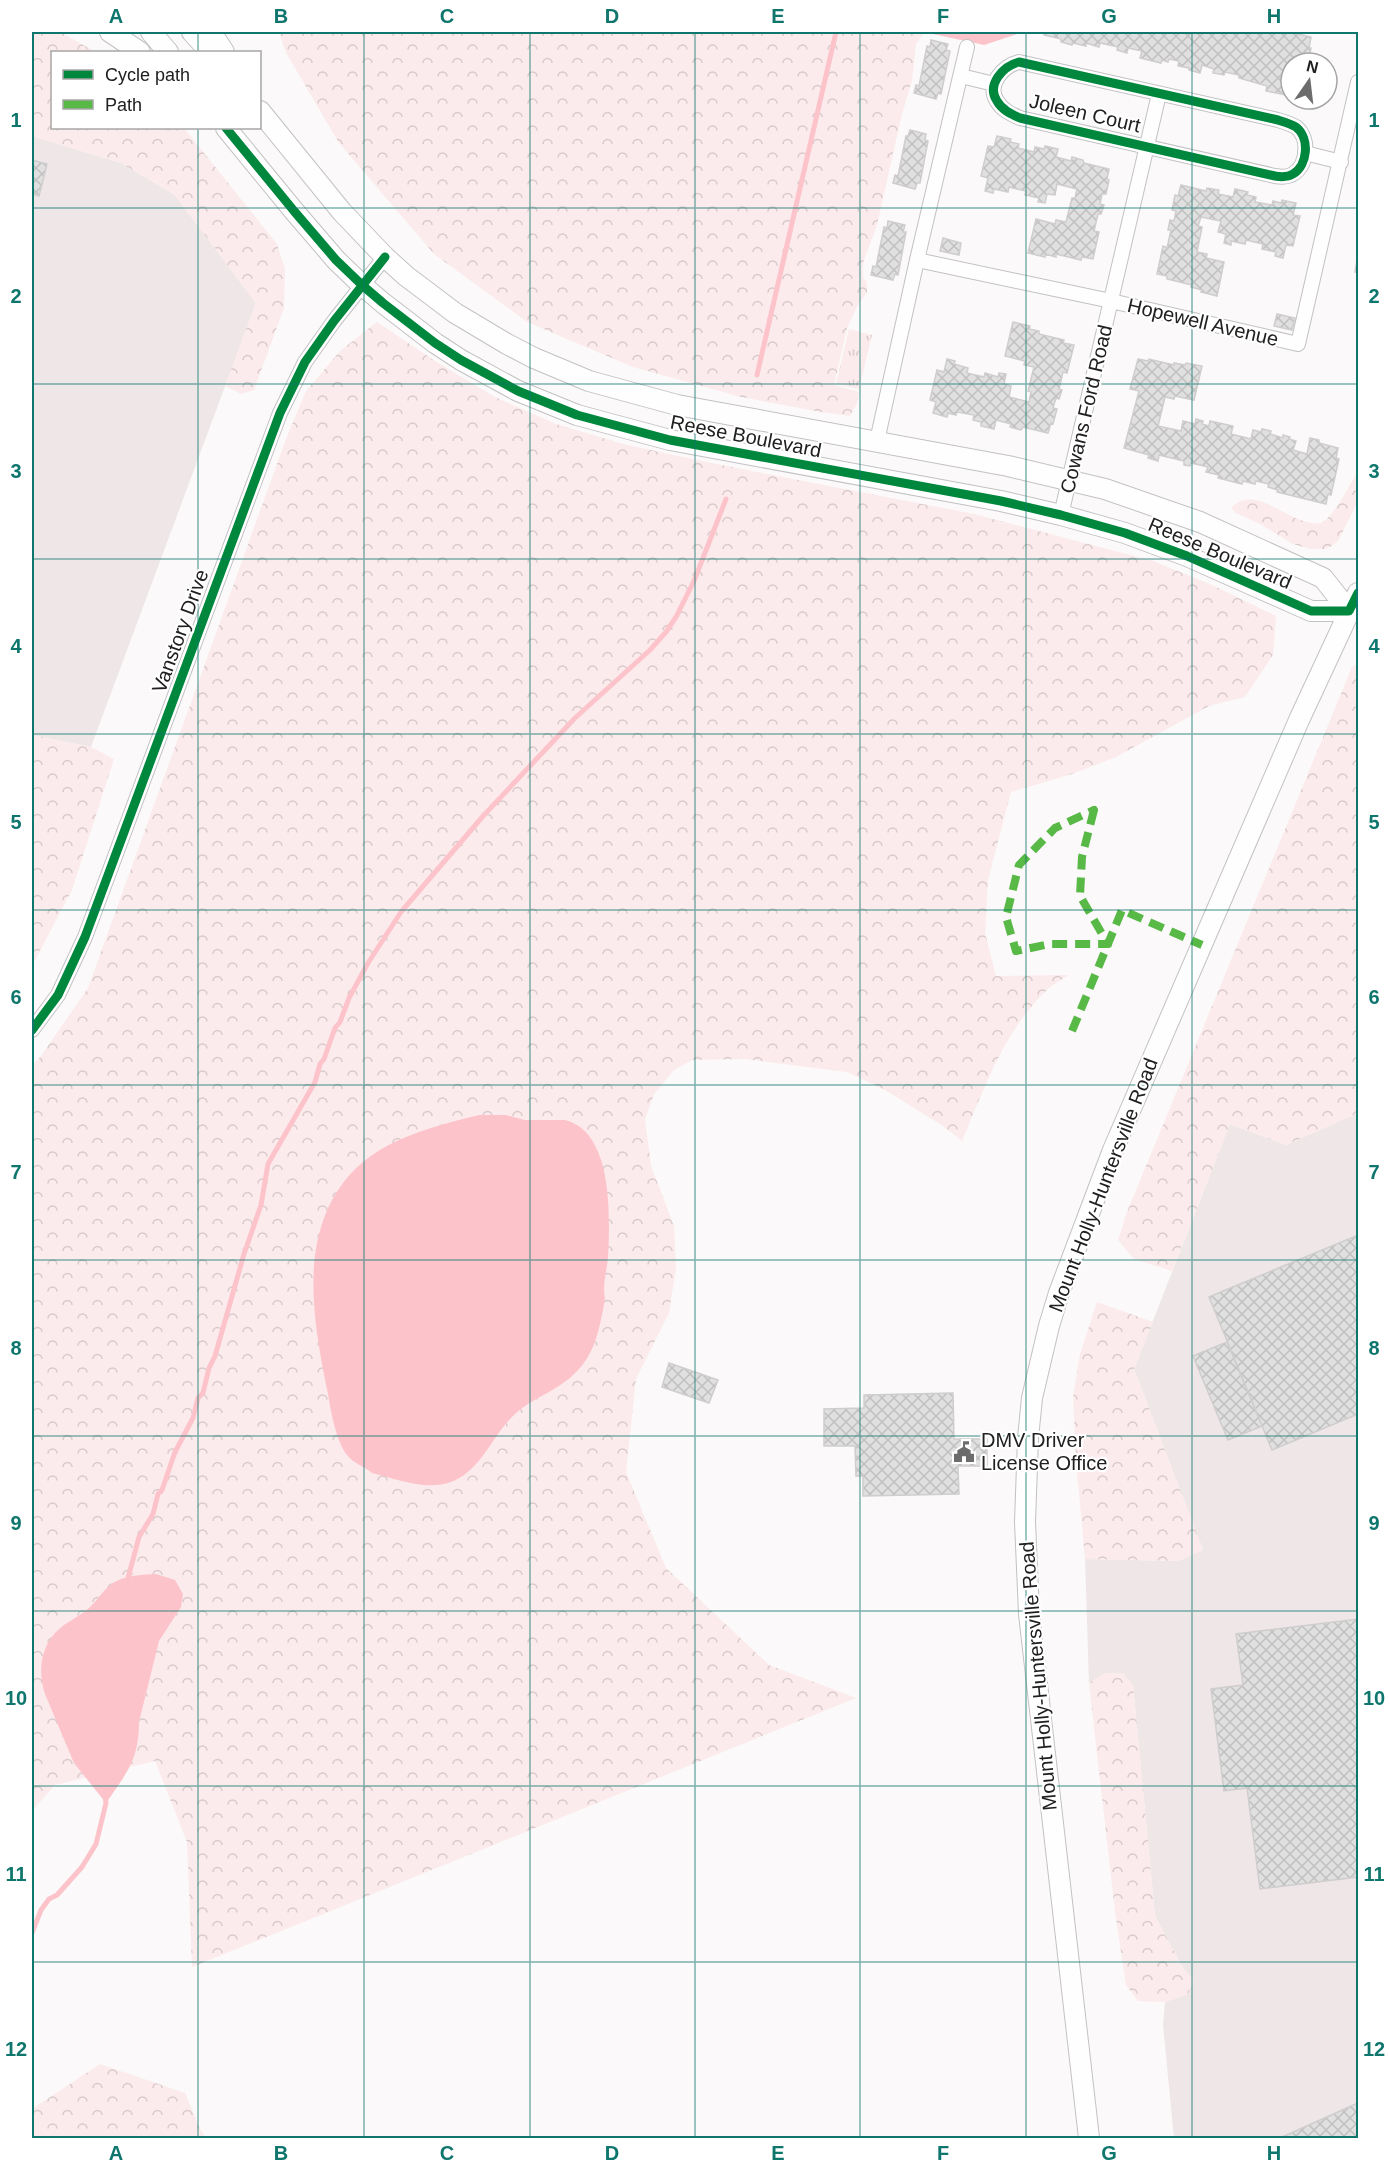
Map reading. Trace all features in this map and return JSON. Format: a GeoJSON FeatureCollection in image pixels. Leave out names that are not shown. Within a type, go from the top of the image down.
{"type":"FeatureCollection","features":[{"type":"Feature","properties":{"kind":"street"},"geometry":{"type":"LineString","coordinates":[[110,32],[138,51]]}},
{"type":"Feature","properties":{"kind":"street"},"geometry":{"type":"LineString","coordinates":[[151,32],[167,51]]}},
{"type":"Feature","properties":{"kind":"street"},"geometry":{"type":"LineString","coordinates":[[192,32],[209,51]]}},
{"type":"Feature","properties":{"kind":"street"},"geometry":{"type":"LineString","coordinates":[[211,32],[223,51]]}},
{"type":"Feature","properties":{"kind":"street"},"geometry":{"type":"LineString","coordinates":[[877,441],[967,47]]}},
{"type":"Feature","properties":{"kind":"street","name":"Joleen Court"},"geometry":{"type":"LineString","coordinates":[[1019,62],[1159,93],[1287,123],[1302,134],[1306,143],[1302,164],[1295,173],[1286,177],[1275,176],[1020,118],[1009,113],[996,100],[994,84],[1006,67],[1019,62]]}},
{"type":"Feature","properties":{"kind":"street"},"geometry":{"type":"LineString","coordinates":[[960,76],[994,84]]}},
{"type":"Feature","properties":{"kind":"street","name":"Hopewell Avenue"},"geometry":{"type":"LineString","coordinates":[[917,260],[1298,344],[1359,82]]}},
{"type":"Feature","properties":{"kind":"street","name":"Cowans Ford Road"},"geometry":{"type":"LineString","coordinates":[[1062,515],[1159,93]]}},
{"type":"Feature","properties":{"kind":"street","name":"Reese Boulevard"},"geometry":{"type":"LineString","coordinates":[[261,112],[342,212],[385,256],[431,296],[480,329],[534,358],[589,381],[677,405],[1008,466],[1070,480],[1168,510],[1233,536],[1323,578],[1349,611]]}},
{"type":"Feature","properties":{"kind":"street","name":"Reese Boulevard"},"geometry":{"type":"LineString","coordinates":[[227,129],[336,260],[362,285],[409,324],[461,360],[518,391],[577,415],[669,440],[1001,501],[1062,515],[1125,533],[1187,556],[1311,611],[1349,611]]}},
{"type":"Feature","properties":{"kind":"street"},"geometry":{"type":"LineString","coordinates":[[1305,153],[1341,162]]}},
{"type":"Feature","properties":{"kind":"street","name":"Vanstory Drive"},"geometry":{"type":"LineString","coordinates":[[32,1030],[58,995],[86,937],[283,405],[305,363],[385,256]]}},
{"type":"Feature","properties":{"kind":"street","name":"Mount Holly-Huntersville Road"},"geometry":{"type":"LineString","coordinates":[[1089,2139],[1028,1603],[1024,1522],[1025,1477],[1032,1398],[1052,1315],[1091,1206],[1294,730],[1359,593]]}},
{"type":"Feature","properties":{"kind":"shaded area"},"geometry":{"type":"Polygon","coordinates":[[[933,32],[1023,32],[984,45],[933,34],[933,32]]]}},
{"type":"Feature","properties":{"kind":"shaded area"},"geometry":{"type":"Polygon","coordinates":[[[32,136],[121,163],[175,195],[256,303],[91,747],[32,735],[32,136]]]}},
{"type":"Feature","properties":{"kind":"shaded area"},"geometry":{"type":"Polygon","coordinates":[[[1358,1113],[1358,2138],[1174,2138],[1163,2025],[1165,2002],[1188,1994],[1193,1980],[1181,1965],[1155,1916],[1133,1685],[1105,1673],[1089,1683],[1085,1559],[1178,1561],[1203,1550],[1134,1369],[1230,1124],[1286,1145],[1358,1113]]]}},
{"type":"Feature","properties":{"kind":"shaded area"},"geometry":{"type":"Polygon","coordinates":[[[479,1115],[506,1115],[525,1120],[565,1120],[581,1128],[593,1141],[601,1159],[608,1200],[609,1241],[604,1283],[605,1299],[593,1346],[586,1360],[570,1378],[514,1415],[477,1463],[459,1478],[439,1485],[410,1483],[372,1473],[356,1463],[343,1449],[332,1418],[318,1341],[313,1286],[315,1258],[320,1232],[329,1207],[343,1183],[356,1168],[371,1156],[405,1137],[479,1115]]]}},
{"type":"Feature","properties":{"kind":"shaded area"},"geometry":{"type":"Polygon","coordinates":[[[156,1574],[175,1580],[183,1594],[181,1607],[159,1641],[139,1722],[134,1757],[106,1803],[74,1763],[45,1694],[41,1670],[43,1654],[55,1633],[89,1608],[113,1583],[131,1576],[156,1574]]]}},
{"type":"Feature","properties":{"kind":"green space"},"geometry":{"type":"Polygon","coordinates":[[[32,32],[60,32],[94,51],[51,51],[51,129],[185,129],[277,244],[285,269],[284,308],[254,390],[241,394],[225,386],[256,303],[175,195],[121,163],[32,136],[32,32]]]}},
{"type":"Feature","properties":{"kind":"green space"},"geometry":{"type":"Polygon","coordinates":[[[279,32],[925,32],[916,44],[912,81],[902,114],[877,225],[863,263],[863,278],[867,283],[867,292],[847,328],[834,385],[859,392],[857,403],[850,416],[741,397],[633,367],[527,322],[434,254],[339,143],[285,51],[279,32]]]}},
{"type":"Feature","properties":{"kind":"green space"},"geometry":{"type":"Polygon","coordinates":[[[377,322],[435,361],[495,397],[556,424],[623,444],[711,463],[974,514],[1153,561],[1212,585],[1276,616],[1273,655],[1245,697],[1209,706],[1116,757],[1072,774],[1011,792],[988,880],[985,933],[996,976],[1069,975],[1046,991],[1018,1024],[996,1062],[962,1141],[943,1126],[885,1090],[847,1072],[745,1059],[692,1060],[674,1070],[654,1094],[645,1120],[651,1166],[674,1226],[676,1267],[669,1313],[636,1379],[626,1472],[666,1568],[769,1665],[856,1698],[192,1967],[187,1842],[155,1761],[55,1785],[32,1811],[32,1065],[41,1056],[88,988],[286,439],[306,391],[340,351],[377,322]]]}},
{"type":"Feature","properties":{"kind":"green space"},"geometry":{"type":"Polygon","coordinates":[[[849,329],[872,335],[859,389],[836,384],[849,329]]]}},
{"type":"Feature","properties":{"kind":"green space"},"geometry":{"type":"Polygon","coordinates":[[[1358,472],[1358,501],[1338,541],[1324,549],[1310,549],[1293,544],[1260,524],[1236,513],[1231,508],[1241,501],[1252,500],[1263,502],[1309,523],[1321,523],[1331,514],[1358,472]]]}},
{"type":"Feature","properties":{"kind":"green space"},"geometry":{"type":"Polygon","coordinates":[[[1358,664],[1358,1113],[1286,1145],[1230,1124],[1172,1271],[1134,1259],[1118,1240],[1127,1212],[1352,667],[1358,664]]]}},
{"type":"Feature","properties":{"kind":"green space"},"geometry":{"type":"Polygon","coordinates":[[[32,735],[91,747],[114,759],[72,890],[32,966],[32,735]]]}},
{"type":"Feature","properties":{"kind":"green space"},"geometry":{"type":"Polygon","coordinates":[[[1097,1302],[1153,1322],[1134,1369],[1203,1550],[1178,1561],[1085,1559],[1073,1397],[1080,1354],[1097,1302]]]}},
{"type":"Feature","properties":{"kind":"green space"},"geometry":{"type":"Polygon","coordinates":[[[1105,1673],[1123,1673],[1133,1685],[1155,1916],[1181,1965],[1193,1980],[1188,1994],[1165,2002],[1138,2001],[1126,1985],[1115,1912],[1089,1683],[1105,1673]]]}},
{"type":"Feature","properties":{"kind":"green space"},"geometry":{"type":"Polygon","coordinates":[[[100,2064],[185,2093],[201,2131],[207,2138],[32,2138],[32,2109],[100,2064]]]}},
{"type":"Feature","properties":{"kind":"building"},"geometry":{"type":"Polygon","coordinates":[[[1045,32],[1241,32],[1249,34],[1250,32],[1289,32],[1311,37],[1309,48],[1311,48],[1310,51],[1279,51],[1279,94],[1266,91],[1267,86],[1239,78],[1239,75],[1225,72],[1224,75],[1213,73],[1214,69],[1202,65],[1200,73],[1178,66],[1179,61],[1169,59],[1168,62],[1162,60],[1161,63],[1140,58],[1142,51],[1128,48],[1127,53],[1117,50],[1118,47],[1100,43],[1099,47],[1086,43],[1086,46],[1073,43],[1072,45],[1061,42],[1061,39],[1044,35],[1045,32]]]}},
{"type":"Feature","properties":{"kind":"building"},"geometry":{"type":"Polygon","coordinates":[[[931,40],[948,44],[946,50],[950,51],[941,94],[938,93],[936,99],[914,93],[916,85],[919,86],[927,46],[930,47],[931,40]]]}},
{"type":"Feature","properties":{"kind":"building"},"geometry":{"type":"Polygon","coordinates":[[[910,130],[926,134],[925,140],[928,141],[920,183],[917,183],[915,189],[893,183],[895,175],[898,176],[906,136],[910,130]]]}},
{"type":"Feature","properties":{"kind":"building"},"geometry":{"type":"Polygon","coordinates":[[[997,136],[1011,139],[1010,142],[1019,144],[1018,148],[1034,152],[1035,147],[1044,149],[1045,146],[1058,149],[1056,157],[1071,161],[1072,157],[1083,160],[1084,163],[1109,169],[1106,194],[1102,194],[1100,204],[1104,205],[1101,214],[1098,214],[1094,231],[1099,232],[1093,259],[1082,257],[1081,260],[1056,254],[1056,257],[1045,254],[1045,257],[1028,253],[1036,219],[1055,224],[1056,220],[1066,222],[1072,198],[1075,198],[1077,189],[1057,184],[1055,195],[1047,194],[1045,203],[1038,202],[1039,198],[1025,195],[1026,191],[1009,187],[1008,192],[994,189],[993,193],[985,191],[988,178],[981,176],[988,146],[994,147],[997,136]]]}},
{"type":"Feature","properties":{"kind":"building"},"geometry":{"type":"Polygon","coordinates":[[[32,160],[47,164],[39,196],[32,194],[32,160]]]}},
{"type":"Feature","properties":{"kind":"building"},"geometry":{"type":"Polygon","coordinates":[[[1181,185],[1206,191],[1207,188],[1219,190],[1218,194],[1233,197],[1235,189],[1248,192],[1247,195],[1256,197],[1255,202],[1272,205],[1273,201],[1281,203],[1282,200],[1296,203],[1293,215],[1300,216],[1293,246],[1286,245],[1283,258],[1275,256],[1276,252],[1262,249],[1263,244],[1246,240],[1245,244],[1231,241],[1231,245],[1224,243],[1226,234],[1218,232],[1221,221],[1201,217],[1198,226],[1202,227],[1197,252],[1207,254],[1206,258],[1224,262],[1217,296],[1157,274],[1163,246],[1167,248],[1171,230],[1168,230],[1170,220],[1174,221],[1176,211],[1172,210],[1175,195],[1178,196],[1181,185]]]}},
{"type":"Feature","properties":{"kind":"building"},"geometry":{"type":"Polygon","coordinates":[[[888,221],[905,225],[903,232],[906,232],[898,275],[895,274],[893,280],[871,275],[873,266],[876,267],[884,227],[887,228],[888,221]]]}},
{"type":"Feature","properties":{"kind":"building"},"geometry":{"type":"Polygon","coordinates":[[[943,238],[961,243],[959,255],[940,251],[943,238]]]}},
{"type":"Feature","properties":{"kind":"building"},"geometry":{"type":"Polygon","coordinates":[[[1358,255],[1358,273],[1355,272],[1358,255]]]}},
{"type":"Feature","properties":{"kind":"building"},"geometry":{"type":"Polygon","coordinates":[[[1277,314],[1295,318],[1292,330],[1274,326],[1277,314]]]}},
{"type":"Feature","properties":{"kind":"building"},"geometry":{"type":"Polygon","coordinates":[[[1013,322],[1030,326],[1029,329],[1039,331],[1039,334],[1074,345],[1067,373],[1063,372],[1059,389],[1062,390],[1059,399],[1056,398],[1053,408],[1057,409],[1048,433],[1023,427],[1021,430],[1010,427],[1011,424],[996,420],[994,429],[981,426],[981,422],[973,420],[974,415],[957,412],[956,415],[948,413],[947,417],[933,413],[936,402],[930,400],[937,370],[944,372],[947,359],[955,361],[954,364],[968,368],[967,373],[984,377],[985,373],[998,377],[999,373],[1006,374],[1004,384],[1011,386],[1009,397],[1029,402],[1031,392],[1028,391],[1034,367],[1024,365],[1025,361],[1005,356],[1013,322]]]}},
{"type":"Feature","properties":{"kind":"building"},"geometry":{"type":"Polygon","coordinates":[[[1138,359],[1148,361],[1149,359],[1174,365],[1174,363],[1185,365],[1186,363],[1202,366],[1194,400],[1175,396],[1174,399],[1165,397],[1158,426],[1181,431],[1183,421],[1195,424],[1196,419],[1209,426],[1210,421],[1233,426],[1231,434],[1251,439],[1253,430],[1271,431],[1270,434],[1283,438],[1283,435],[1290,437],[1289,439],[1296,441],[1293,450],[1307,454],[1310,438],[1338,448],[1336,458],[1339,459],[1331,495],[1328,494],[1326,504],[1277,492],[1278,490],[1268,487],[1269,484],[1243,481],[1242,484],[1218,478],[1219,475],[1206,472],[1208,467],[1191,463],[1190,466],[1184,465],[1184,461],[1159,455],[1158,461],[1148,458],[1149,455],[1124,448],[1139,391],[1130,389],[1138,359]]]}},
{"type":"Feature","properties":{"kind":"building"},"geometry":{"type":"Polygon","coordinates":[[[1358,1235],[1358,1414],[1272,1450],[1209,1297],[1358,1235]]]}},
{"type":"Feature","properties":{"kind":"building"},"geometry":{"type":"Polygon","coordinates":[[[1227,1342],[1262,1426],[1228,1440],[1193,1356],[1227,1342]]]}},
{"type":"Feature","properties":{"kind":"building"},"geometry":{"type":"Polygon","coordinates":[[[669,1363],[718,1380],[709,1403],[662,1387],[669,1363]]]}},
{"type":"Feature","properties":{"kind":"building"},"geometry":{"type":"Polygon","coordinates":[[[953,1393],[954,1439],[987,1439],[987,1466],[958,1466],[959,1494],[863,1496],[863,1476],[856,1476],[855,1446],[824,1446],[824,1409],[864,1408],[864,1395],[953,1393]]]}},
{"type":"Feature","properties":{"kind":"building"},"geometry":{"type":"Polygon","coordinates":[[[1358,1619],[1358,1877],[1260,1889],[1247,1788],[1224,1791],[1211,1689],[1243,1685],[1236,1634],[1358,1619]]]}},
{"type":"Feature","properties":{"kind":"building"},"geometry":{"type":"Polygon","coordinates":[[[1358,2103],[1358,2138],[1280,2138],[1358,2103]]]}},
{"type":"Feature","properties":{"kind":"waterway"},"geometry":{"type":"LineString","coordinates":[[757,375],[836,32]]}},
{"type":"Feature","properties":{"kind":"waterway"},"geometry":{"type":"LineString","coordinates":[[127,1582],[139,1537],[153,1514],[158,1494],[162,1490],[175,1452],[193,1418],[198,1398],[203,1393],[261,1205],[268,1164],[315,1082],[335,1028],[368,963],[401,912],[484,815],[575,718],[650,650],[666,632],[694,581],[726,499]]}},
{"type":"Feature","properties":{"kind":"waterway"},"geometry":{"type":"LineString","coordinates":[[32,1933],[41,1910],[49,1899],[57,1895],[82,1867],[96,1844],[106,1803],[105,1796]]}},
{"type":"Feature","properties":{"kind":"marked path"},"geometry":{"type":"LineString","coordinates":[[1094,810],[1082,857],[1080,896],[1108,944],[1050,944],[1016,951],[1006,917],[1019,865],[1055,828],[1094,810]]}},
{"type":"Feature","properties":{"kind":"marked path"},"geometry":{"type":"LineString","coordinates":[[1072,1031],[1122,910],[1202,945]]}},
{"type":"Feature","properties":{"kind":"cycle path"},"geometry":{"type":"LineString","coordinates":[[1019,62],[1285,122],[1296,127],[1304,138],[1305,151],[1302,164],[1293,174],[1277,176],[1020,118],[1001,107],[994,95],[998,77],[1007,68],[1019,62]]}},
{"type":"Feature","properties":{"kind":"cycle path"},"geometry":{"type":"LineString","coordinates":[[227,129],[336,260],[362,285],[435,343],[518,391],[577,415],[670,440],[1001,501],[1061,515],[1125,533],[1187,556],[1311,611],[1349,611],[1358,593]]}},
{"type":"Feature","properties":{"kind":"cycle path"},"geometry":{"type":"LineString","coordinates":[[32,1030],[58,995],[85,937],[280,413],[305,362],[385,257]]}},
{"type":"Feature","properties":{"kind":"place","name":"DMV Driver License Office"},"geometry":{"type":"Point","coordinates":[964,1452]}}]}
